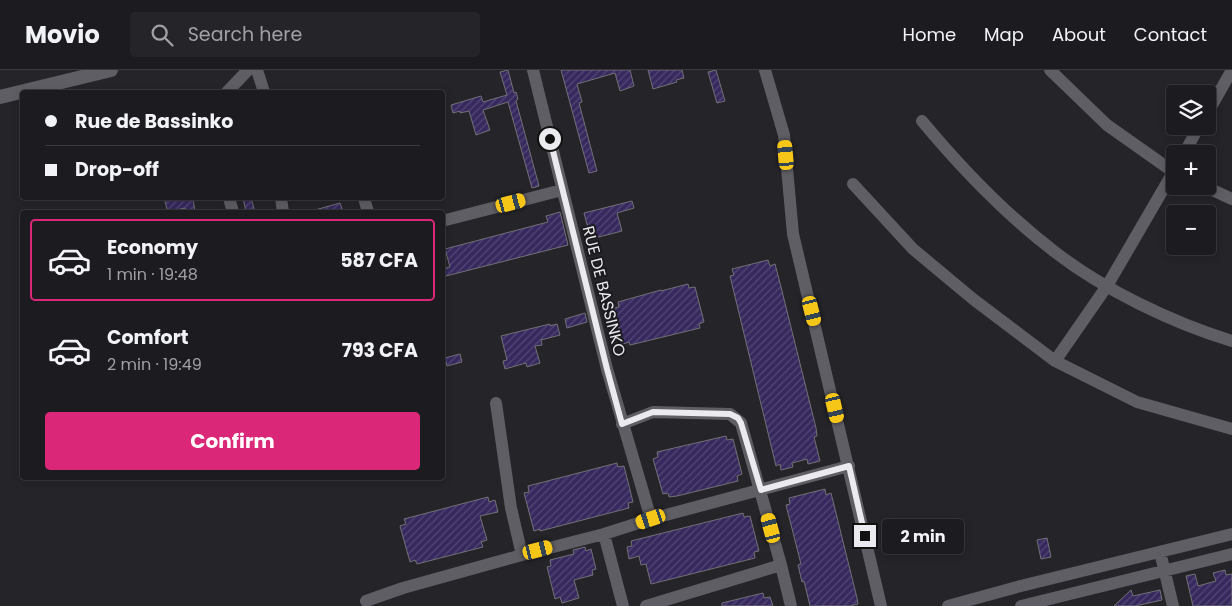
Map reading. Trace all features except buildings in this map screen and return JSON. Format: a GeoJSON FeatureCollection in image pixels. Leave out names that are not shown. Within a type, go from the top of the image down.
{"type":"FeatureCollection","features":[{"type":"Feature","properties":{"kind":"street"},"geometry":{"type":"LineString","coordinates":[[29,90],[111,70]]}},
{"type":"Feature","properties":{"kind":"street"},"geometry":{"type":"LineString","coordinates":[[229,90],[248,70]]}},
{"type":"Feature","properties":{"kind":"street"},"geometry":{"type":"LineString","coordinates":[[257,70],[263,90]]}},
{"type":"Feature","properties":{"kind":"street","name":"RUE DE BASSINKO"},"geometry":{"type":"LineString","coordinates":[[533,70],[607,369],[651,519]]}},
{"type":"Feature","properties":{"kind":"street"},"geometry":{"type":"LineString","coordinates":[[765,70],[784,135],[793,234],[881,606]]}},
{"type":"Feature","properties":{"kind":"street"},"geometry":{"type":"LineString","coordinates":[[1050,70],[1107,125],[1166,166]]}},
{"type":"Feature","properties":{"kind":"street"},"geometry":{"type":"LineString","coordinates":[[1216,98],[1232,70]]}},
{"type":"Feature","properties":{"kind":"street"},"geometry":{"type":"LineString","coordinates":[[0,97],[20,92]]}},
{"type":"Feature","properties":{"kind":"street"},"geometry":{"type":"LineString","coordinates":[[922,121],[954,159],[993,199],[1056,253],[1107,286],[1154,310],[1206,333],[1232,341]]}},
{"type":"Feature","properties":{"kind":"street"},"geometry":{"type":"LineString","coordinates":[[853,184],[914,249],[973,299],[1055,361],[1137,402],[1232,429]]}},
{"type":"Feature","properties":{"kind":"street"},"geometry":{"type":"LineString","coordinates":[[1055,361],[1107,286],[1166,185]]}},
{"type":"Feature","properties":{"kind":"street"},"geometry":{"type":"LineString","coordinates":[[445,221],[562,190]]}},
{"type":"Feature","properties":{"kind":"street"},"geometry":{"type":"LineString","coordinates":[[1216,192],[1232,199]]}},
{"type":"Feature","properties":{"kind":"street"},"geometry":{"type":"LineString","coordinates":[[496,403],[511,508],[522,554]]}},
{"type":"Feature","properties":{"kind":"street"},"geometry":{"type":"LineString","coordinates":[[622,424],[653,412],[730,414],[738,418],[761,490],[791,606]]}},
{"type":"Feature","properties":{"kind":"street"},"geometry":{"type":"LineString","coordinates":[[366,601],[403,588],[522,554],[604,534],[651,519],[849,466]]}},
{"type":"Feature","properties":{"kind":"street"},"geometry":{"type":"LineString","coordinates":[[604,534],[623,606]]}},
{"type":"Feature","properties":{"kind":"street"},"geometry":{"type":"LineString","coordinates":[[948,606],[979,602],[1017,587],[1232,534]]}},
{"type":"Feature","properties":{"kind":"street"},"geometry":{"type":"LineString","coordinates":[[1160,552],[1173,606]]}},
{"type":"Feature","properties":{"kind":"street"},"geometry":{"type":"LineString","coordinates":[[1021,606],[1232,554]]}},
{"type":"Feature","properties":{"kind":"street"},"geometry":{"type":"LineString","coordinates":[[646,606],[781,565]]}},
{"type":"Feature","properties":{"kind":"route"},"geometry":{"type":"LineString","coordinates":[[550,139],[622,424],[653,412],[730,414],[738,418],[741,423],[761,490],[849,466],[865,536]]}}]}
